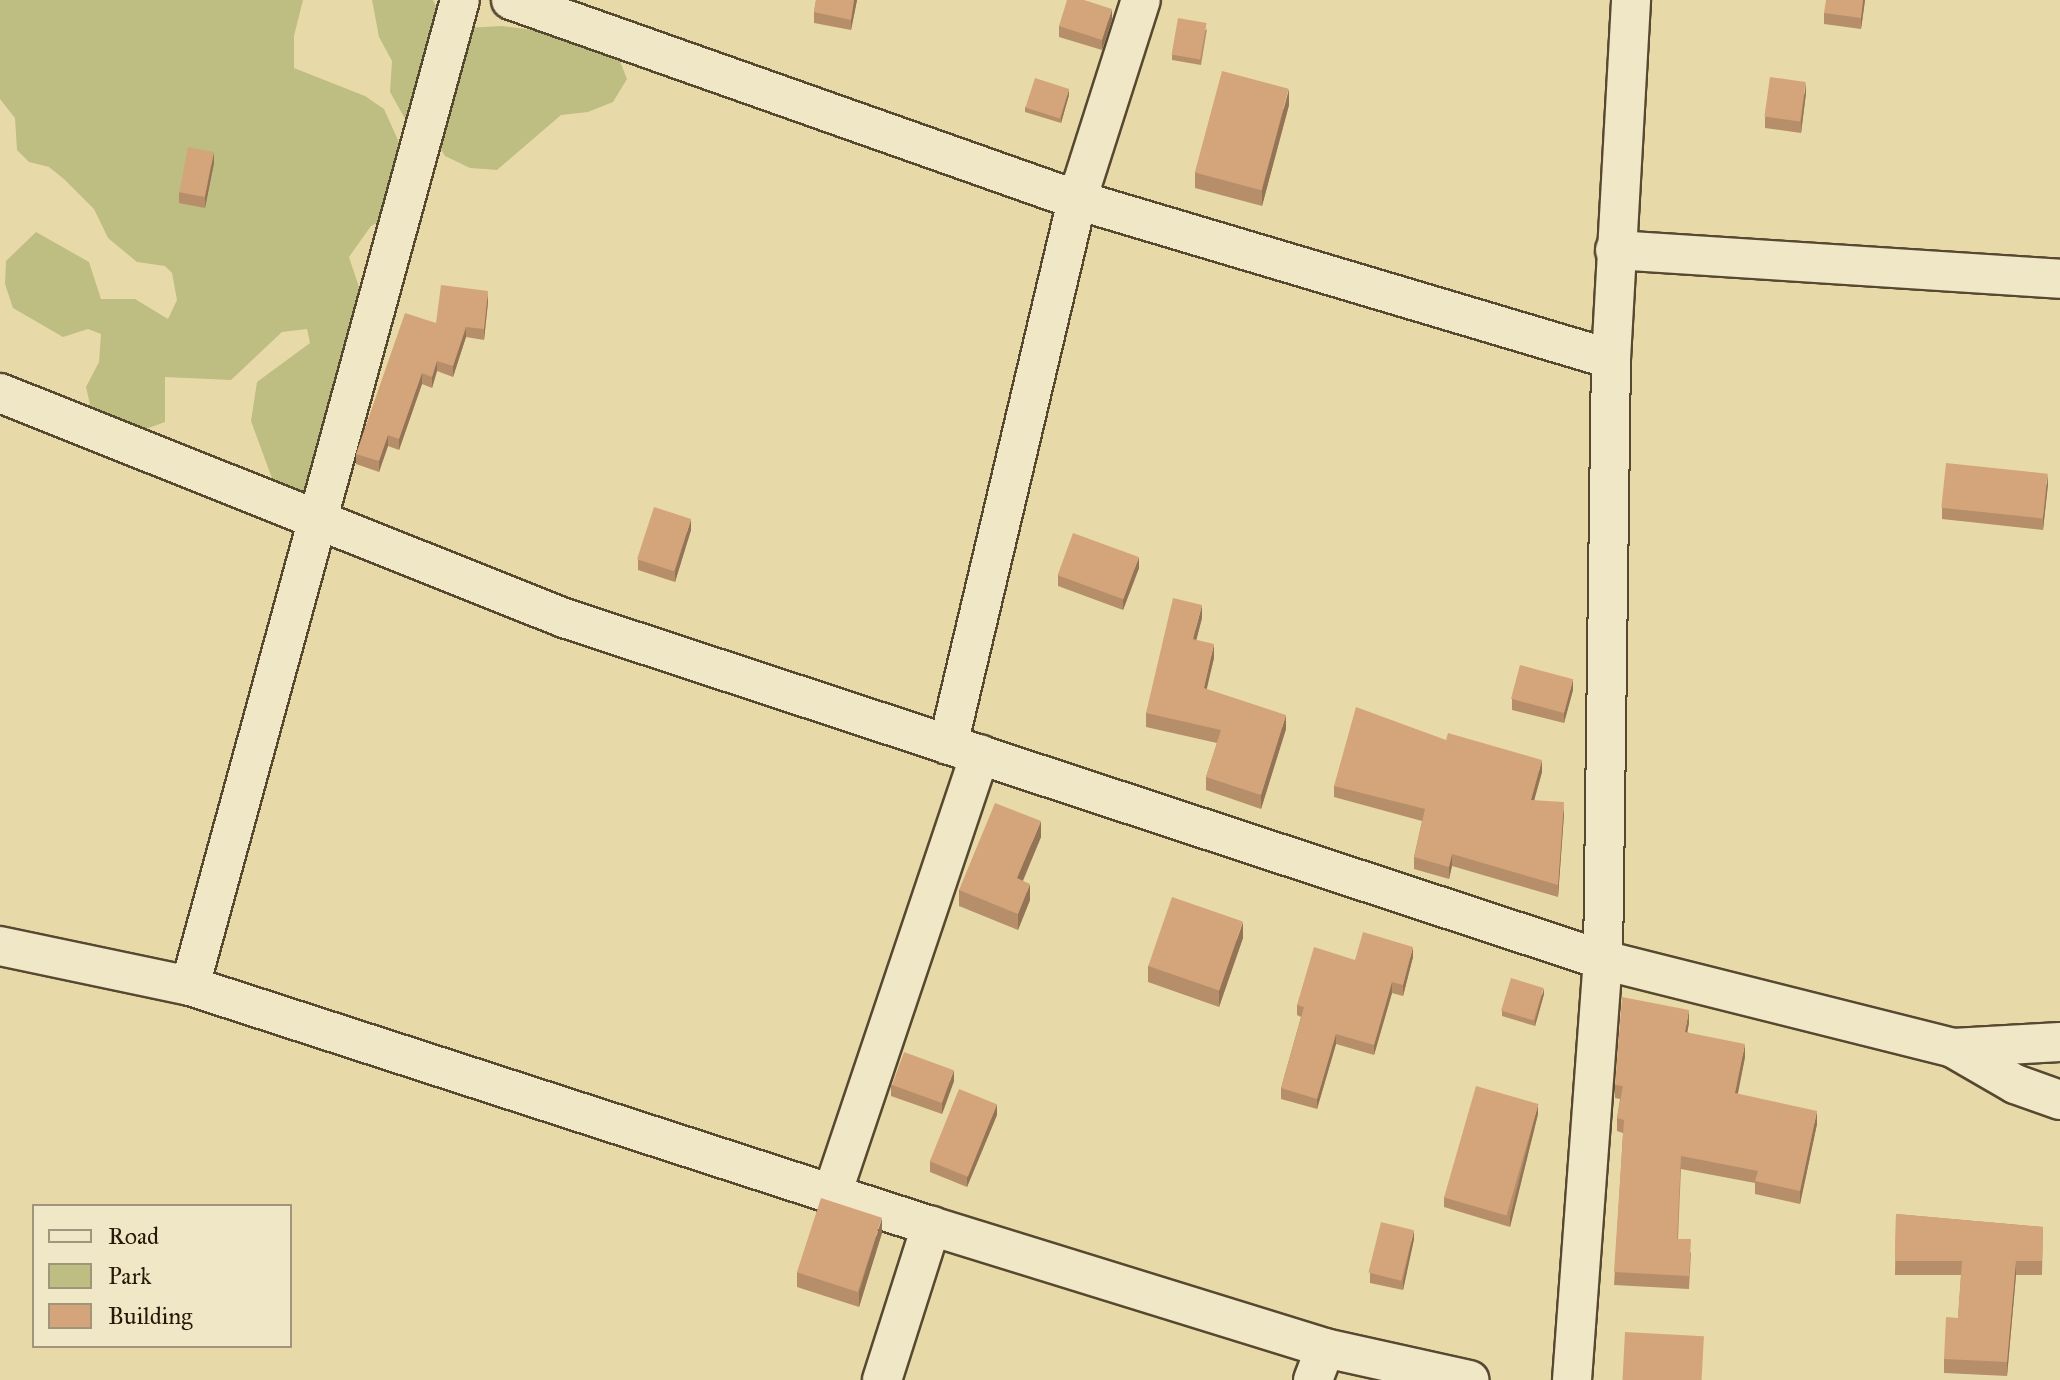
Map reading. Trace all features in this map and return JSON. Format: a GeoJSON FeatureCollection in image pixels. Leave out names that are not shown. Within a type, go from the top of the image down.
{"type":"FeatureCollection","features":[{"type":"Feature","properties":{"kind":"street"},"geometry":{"type":"LineString","coordinates":[[190,986],[460,0]]}},
{"type":"Feature","properties":{"kind":"street"},"geometry":{"type":"LineString","coordinates":[[511,0],[1077,200],[1611,359]]}},
{"type":"Feature","properties":{"kind":"street"},"geometry":{"type":"LineString","coordinates":[[832,1194],[964,749],[1077,200],[1141,0]]}},
{"type":"Feature","properties":{"kind":"street"},"geometry":{"type":"LineString","coordinates":[[1572,1380],[1603,960],[1611,359],[1631,0]]}},
{"type":"Feature","properties":{"kind":"street"},"geometry":{"type":"LineString","coordinates":[[1615,250],[2060,279]]}},
{"type":"Feature","properties":{"kind":"street"},"geometry":{"type":"LineString","coordinates":[[0,393],[315,523],[564,618],[1603,960],[1953,1048],[2015,1084],[2060,1100]]}},
{"type":"Feature","properties":{"kind":"street"},"geometry":{"type":"LineString","coordinates":[[0,946],[190,986],[931,1226],[1319,1364],[1469,1380]]}},
{"type":"Feature","properties":{"kind":"street"},"geometry":{"type":"LineString","coordinates":[[1953,1048],[2060,1042]]}},
{"type":"Feature","properties":{"kind":"street"},"geometry":{"type":"LineString","coordinates":[[882,1380],[931,1226]]}},
{"type":"Feature","properties":{"kind":"green space"},"geometry":{"type":"Polygon","coordinates":[[[0,0],[303,0],[294,36],[294,68],[365,96],[384,109],[402,149],[388,217],[371,226],[349,257],[368,314],[314,496],[277,492],[251,421],[257,382],[310,343],[307,329],[282,332],[231,380],[165,377],[165,422],[143,430],[93,418],[86,387],[99,362],[101,334],[88,329],[63,337],[13,308],[5,284],[6,261],[36,232],[89,262],[101,299],[135,299],[168,319],[177,300],[172,273],[165,266],[137,262],[108,238],[94,209],[64,179],[49,167],[29,162],[17,150],[15,118],[0,99],[0,0]]]}},
{"type":"Feature","properties":{"kind":"green space"},"geometry":{"type":"Polygon","coordinates":[[[372,0],[433,0],[447,29],[502,26],[557,33],[617,54],[627,79],[613,102],[588,112],[561,115],[497,170],[470,168],[445,156],[429,130],[404,117],[390,92],[392,61],[379,37],[372,0]]]}},
{"type":"Feature","properties":{"kind":"building"},"geometry":{"type":"Polygon","coordinates":[[[816,0],[854,0],[851,20],[814,12],[816,0]]]}},
{"type":"Feature","properties":{"kind":"building"},"geometry":{"type":"Polygon","coordinates":[[[1067,0],[1084,0],[1112,9],[1102,40],[1059,26],[1067,0]]]}},
{"type":"Feature","properties":{"kind":"building"},"geometry":{"type":"Polygon","coordinates":[[[1826,0],[1863,0],[1861,18],[1824,13],[1826,0]]]}},
{"type":"Feature","properties":{"kind":"building"},"geometry":{"type":"Polygon","coordinates":[[[1178,18],[1207,23],[1200,59],[1172,54],[1178,18]]]}},
{"type":"Feature","properties":{"kind":"building"},"geometry":{"type":"Polygon","coordinates":[[[1222,71],[1289,89],[1261,190],[1195,172],[1222,71]]]}},
{"type":"Feature","properties":{"kind":"building"},"geometry":{"type":"Polygon","coordinates":[[[1770,77],[1806,82],[1800,122],[1764,117],[1770,77]]]}},
{"type":"Feature","properties":{"kind":"building"},"geometry":{"type":"Polygon","coordinates":[[[1035,78],[1069,89],[1060,119],[1025,107],[1035,78]]]}},
{"type":"Feature","properties":{"kind":"building"},"geometry":{"type":"Polygon","coordinates":[[[188,147],[214,152],[205,197],[179,192],[188,147]]]}},
{"type":"Feature","properties":{"kind":"building"},"geometry":{"type":"Polygon","coordinates":[[[441,285],[488,291],[484,329],[466,327],[453,366],[437,361],[432,377],[422,373],[399,439],[388,435],[379,461],[356,454],[405,313],[436,323],[441,285]]]}},
{"type":"Feature","properties":{"kind":"building"},"geometry":{"type":"Polygon","coordinates":[[[1946,463],[2047,474],[2043,518],[1941,508],[1946,463]]]}},
{"type":"Feature","properties":{"kind":"building"},"geometry":{"type":"Polygon","coordinates":[[[654,507],[691,519],[674,571],[637,559],[654,507]]]}},
{"type":"Feature","properties":{"kind":"building"},"geometry":{"type":"Polygon","coordinates":[[[1073,533],[1139,557],[1123,599],[1058,575],[1073,533]]]}},
{"type":"Feature","properties":{"kind":"building"},"geometry":{"type":"Polygon","coordinates":[[[1173,598],[1202,605],[1193,639],[1214,644],[1204,688],[1286,715],[1261,795],[1206,777],[1221,730],[1146,713],[1173,598]]]}},
{"type":"Feature","properties":{"kind":"building"},"geometry":{"type":"Polygon","coordinates":[[[1520,665],[1573,679],[1564,713],[1511,699],[1520,665]]]}},
{"type":"Feature","properties":{"kind":"building"},"geometry":{"type":"Polygon","coordinates":[[[1356,707],[1446,740],[1448,733],[1542,760],[1531,800],[1564,802],[1558,885],[1452,854],[1449,867],[1414,857],[1425,809],[1334,786],[1356,707]]]}},
{"type":"Feature","properties":{"kind":"building"},"geometry":{"type":"Polygon","coordinates":[[[995,803],[1041,821],[1017,878],[1030,884],[1018,914],[959,890],[995,803]]]}},
{"type":"Feature","properties":{"kind":"building"},"geometry":{"type":"Polygon","coordinates":[[[1172,897],[1243,921],[1219,990],[1148,966],[1172,897]]]}},
{"type":"Feature","properties":{"kind":"building"},"geometry":{"type":"Polygon","coordinates":[[[1363,932],[1413,947],[1403,985],[1392,982],[1374,1045],[1336,1034],[1317,1099],[1281,1088],[1304,1007],[1297,1005],[1314,947],[1355,960],[1363,932]]]}},
{"type":"Feature","properties":{"kind":"building"},"geometry":{"type":"Polygon","coordinates":[[[1511,978],[1544,988],[1534,1020],[1501,1011],[1511,978]]]}},
{"type":"Feature","properties":{"kind":"building"},"geometry":{"type":"Polygon","coordinates":[[[1622,997],[1689,1010],[1685,1032],[1745,1044],[1735,1093],[1817,1111],[1800,1191],[1755,1181],[1758,1171],[1681,1156],[1677,1239],[1691,1239],[1689,1276],[1614,1272],[1624,1120],[1617,1118],[1623,1086],[1615,1085],[1622,997]]]}},
{"type":"Feature","properties":{"kind":"building"},"geometry":{"type":"Polygon","coordinates":[[[904,1052],[954,1070],[942,1103],[892,1085],[904,1052]]]}},
{"type":"Feature","properties":{"kind":"building"},"geometry":{"type":"Polygon","coordinates":[[[1476,1086],[1538,1104],[1507,1215],[1444,1198],[1476,1086]]]}},
{"type":"Feature","properties":{"kind":"building"},"geometry":{"type":"Polygon","coordinates":[[[959,1089],[997,1104],[968,1177],[930,1161],[959,1089]]]}},
{"type":"Feature","properties":{"kind":"building"},"geometry":{"type":"Polygon","coordinates":[[[821,1198],[882,1218],[858,1292],[797,1272],[821,1198]]]}},
{"type":"Feature","properties":{"kind":"building"},"geometry":{"type":"Polygon","coordinates":[[[1896,1214],[2043,1227],[2042,1261],[2016,1261],[2007,1362],[1944,1359],[1946,1317],[1958,1318],[1962,1261],[1895,1261],[1896,1214]]]}},
{"type":"Feature","properties":{"kind":"building"},"geometry":{"type":"Polygon","coordinates":[[[1381,1222],[1414,1230],[1401,1281],[1368,1272],[1381,1222]]]}},
{"type":"Feature","properties":{"kind":"building"},"geometry":{"type":"Polygon","coordinates":[[[1625,1332],[1704,1336],[1702,1380],[1622,1380],[1625,1332]]]}}]}
